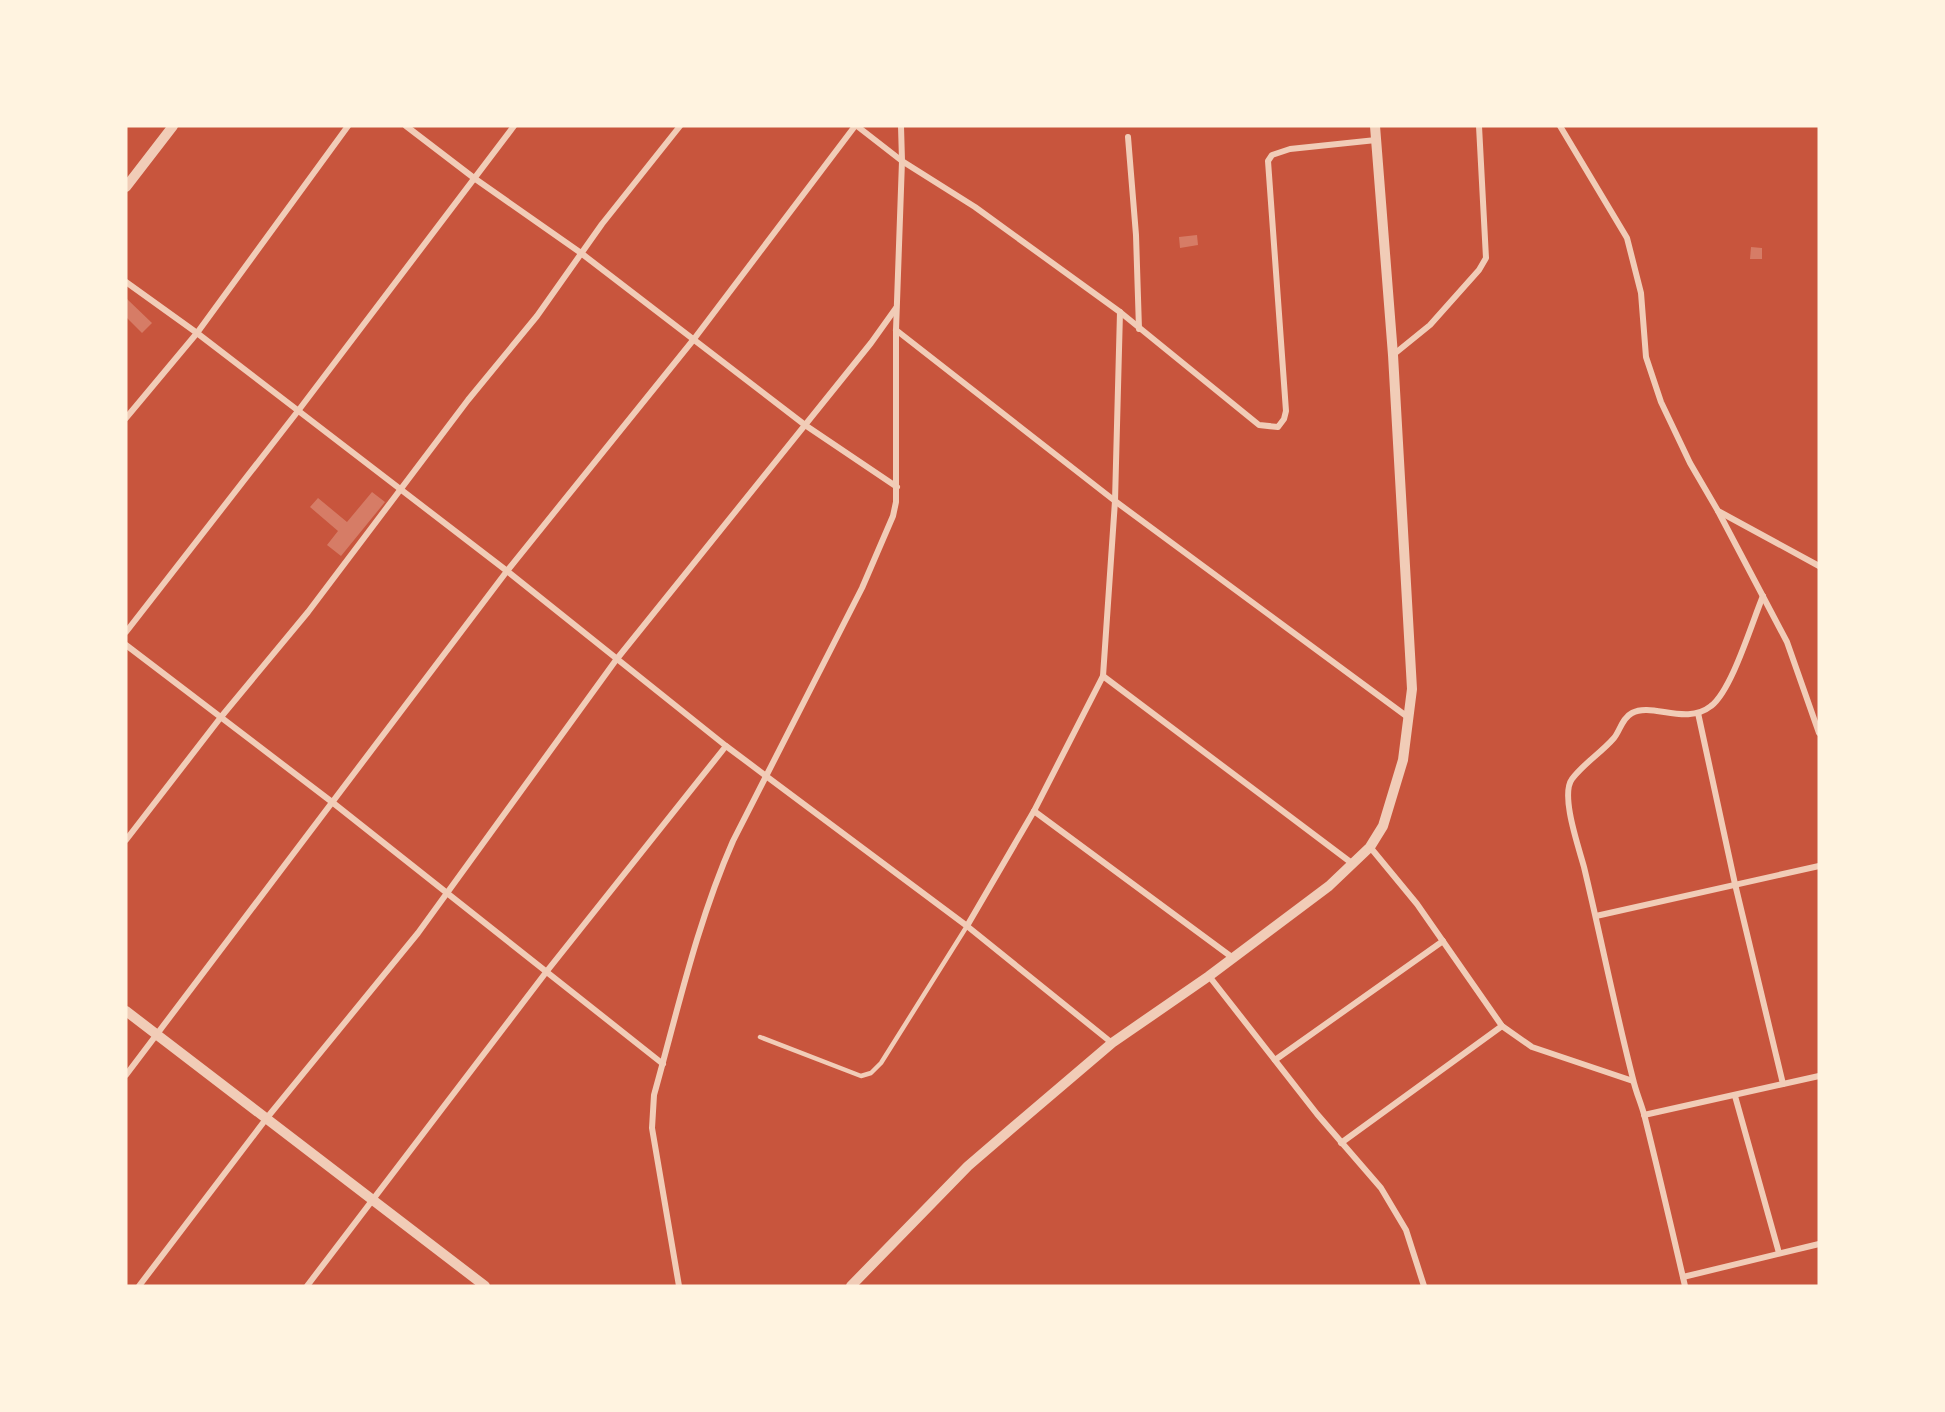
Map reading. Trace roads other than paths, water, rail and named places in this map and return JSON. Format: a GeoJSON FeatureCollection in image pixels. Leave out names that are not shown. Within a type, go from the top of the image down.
{"type":"FeatureCollection","features":[{"type":"Feature","properties":{"kind":"street"},"geometry":{"type":"LineString","coordinates":[[126,186],[173,126]]}},
{"type":"Feature","properties":{"kind":"street"},"geometry":{"type":"LineString","coordinates":[[126,418],[197,333],[348,126]]}},
{"type":"Feature","properties":{"kind":"street"},"geometry":{"type":"LineString","coordinates":[[406,126],[474,178],[581,253],[805,425],[897,487]]}},
{"type":"Feature","properties":{"kind":"street"},"geometry":{"type":"LineString","coordinates":[[126,632],[298,411],[514,126]]}},
{"type":"Feature","properties":{"kind":"street"},"geometry":{"type":"LineString","coordinates":[[126,840],[221,717],[308,612],[468,400],[537,316],[602,224],[680,126]]}},
{"type":"Feature","properties":{"kind":"street"},"geometry":{"type":"LineString","coordinates":[[126,1076],[507,571],[693,339],[856,126],[902,161],[975,207],[1120,312],[1138,329],[1259,425],[1269,428],[1278,427],[1286,411],[1268,161],[1272,155],[1290,149],[1376,140]]}},
{"type":"Feature","properties":{"kind":"street"},"geometry":{"type":"LineString","coordinates":[[679,1286],[652,1128],[654,1095],[693,950],[709,899],[733,842],[862,588],[896,502],[896,308],[902,161],[901,126]]}},
{"type":"Feature","properties":{"kind":"street"},"geometry":{"type":"LineString","coordinates":[[852,1286],[968,1166],[1112,1043],[1209,976],[1329,886],[1370,847],[1383,826],[1403,760],[1412,689],[1393,356],[1375,126]]}},
{"type":"Feature","properties":{"kind":"street"},"geometry":{"type":"LineString","coordinates":[[1393,356],[1430,325],[1479,270],[1486,258],[1479,126]]}},
{"type":"Feature","properties":{"kind":"street"},"geometry":{"type":"LineString","coordinates":[[1560,126],[1628,238],[1641,293],[1646,357],[1661,402],[1690,463],[1787,642],[1819,733]]}},
{"type":"Feature","properties":{"kind":"street"},"geometry":{"type":"LineString","coordinates":[[1128,137],[1136,235],[1138,329]]}},
{"type":"Feature","properties":{"kind":"street"},"geometry":{"type":"LineString","coordinates":[[126,282],[197,333],[507,571],[726,746],[967,926],[1112,1043]]}},
{"type":"Feature","properties":{"kind":"street"},"geometry":{"type":"LineString","coordinates":[[139,1286],[266,1119],[411,942],[616,660],[871,343],[896,308]]}},
{"type":"Feature","properties":{"kind":"street"},"geometry":{"type":"LineString","coordinates":[[967,926],[1034,811],[1103,676],[1115,501],[1120,312]]}},
{"type":"Feature","properties":{"kind":"street"},"geometry":{"type":"LineString","coordinates":[[896,330],[1115,501],[1410,718]]}},
{"type":"Feature","properties":{"kind":"street"},"geometry":{"type":"LineString","coordinates":[[1718,511],[1819,566]]}},
{"type":"Feature","properties":{"kind":"street"},"geometry":{"type":"LineString","coordinates":[[1685,1286],[1644,1115],[1633,1081],[1569,809],[1569,782],[1582,766],[1613,739],[1624,720],[1633,712],[1650,711],[1680,715],[1698,713],[1712,706],[1723,692],[1763,596]]}},
{"type":"Feature","properties":{"kind":"street"},"geometry":{"type":"LineString","coordinates":[[126,645],[332,802],[663,1064]]}},
{"type":"Feature","properties":{"kind":"street"},"geometry":{"type":"LineString","coordinates":[[1103,676],[1353,864]]}},
{"type":"Feature","properties":{"kind":"street"},"geometry":{"type":"LineString","coordinates":[[1698,713],[1735,884],[1783,1084]]}},
{"type":"Feature","properties":{"kind":"street"},"geometry":{"type":"LineString","coordinates":[[307,1286],[547,971],[726,746]]}},
{"type":"Feature","properties":{"kind":"street"},"geometry":{"type":"LineString","coordinates":[[1034,811],[1233,958]]}},
{"type":"Feature","properties":{"kind":"street"},"geometry":{"type":"LineString","coordinates":[[1370,847],[1417,904],[1502,1026],[1532,1047],[1633,1081]]}},
{"type":"Feature","properties":{"kind":"street"},"geometry":{"type":"LineString","coordinates":[[1596,916],[1819,866]]}},
{"type":"Feature","properties":{"kind":"street"},"geometry":{"type":"LineString","coordinates":[[1275,1060],[1443,941]]}},
{"type":"Feature","properties":{"kind":"street"},"geometry":{"type":"LineString","coordinates":[[1209,976],[1341,1143],[1381,1188],[1406,1230],[1424,1286]]}},
{"type":"Feature","properties":{"kind":"street"},"geometry":{"type":"LineString","coordinates":[[126,1011],[485,1286]]}},
{"type":"Feature","properties":{"kind":"street"},"geometry":{"type":"LineString","coordinates":[[1341,1143],[1502,1026]]}},
{"type":"Feature","properties":{"kind":"street"},"geometry":{"type":"LineString","coordinates":[[1644,1115],[1819,1076]]}},
{"type":"Feature","properties":{"kind":"street"},"geometry":{"type":"LineString","coordinates":[[1736,1096],[1779,1253]]}},
{"type":"Feature","properties":{"kind":"street"},"geometry":{"type":"LineString","coordinates":[[1683,1277],[1819,1244]]}},
{"type":"Feature","properties":{"kind":"lane"},"geometry":{"type":"LineString","coordinates":[[760,1037],[861,1076],[871,1074],[881,1063],[967,926]]}}]}
